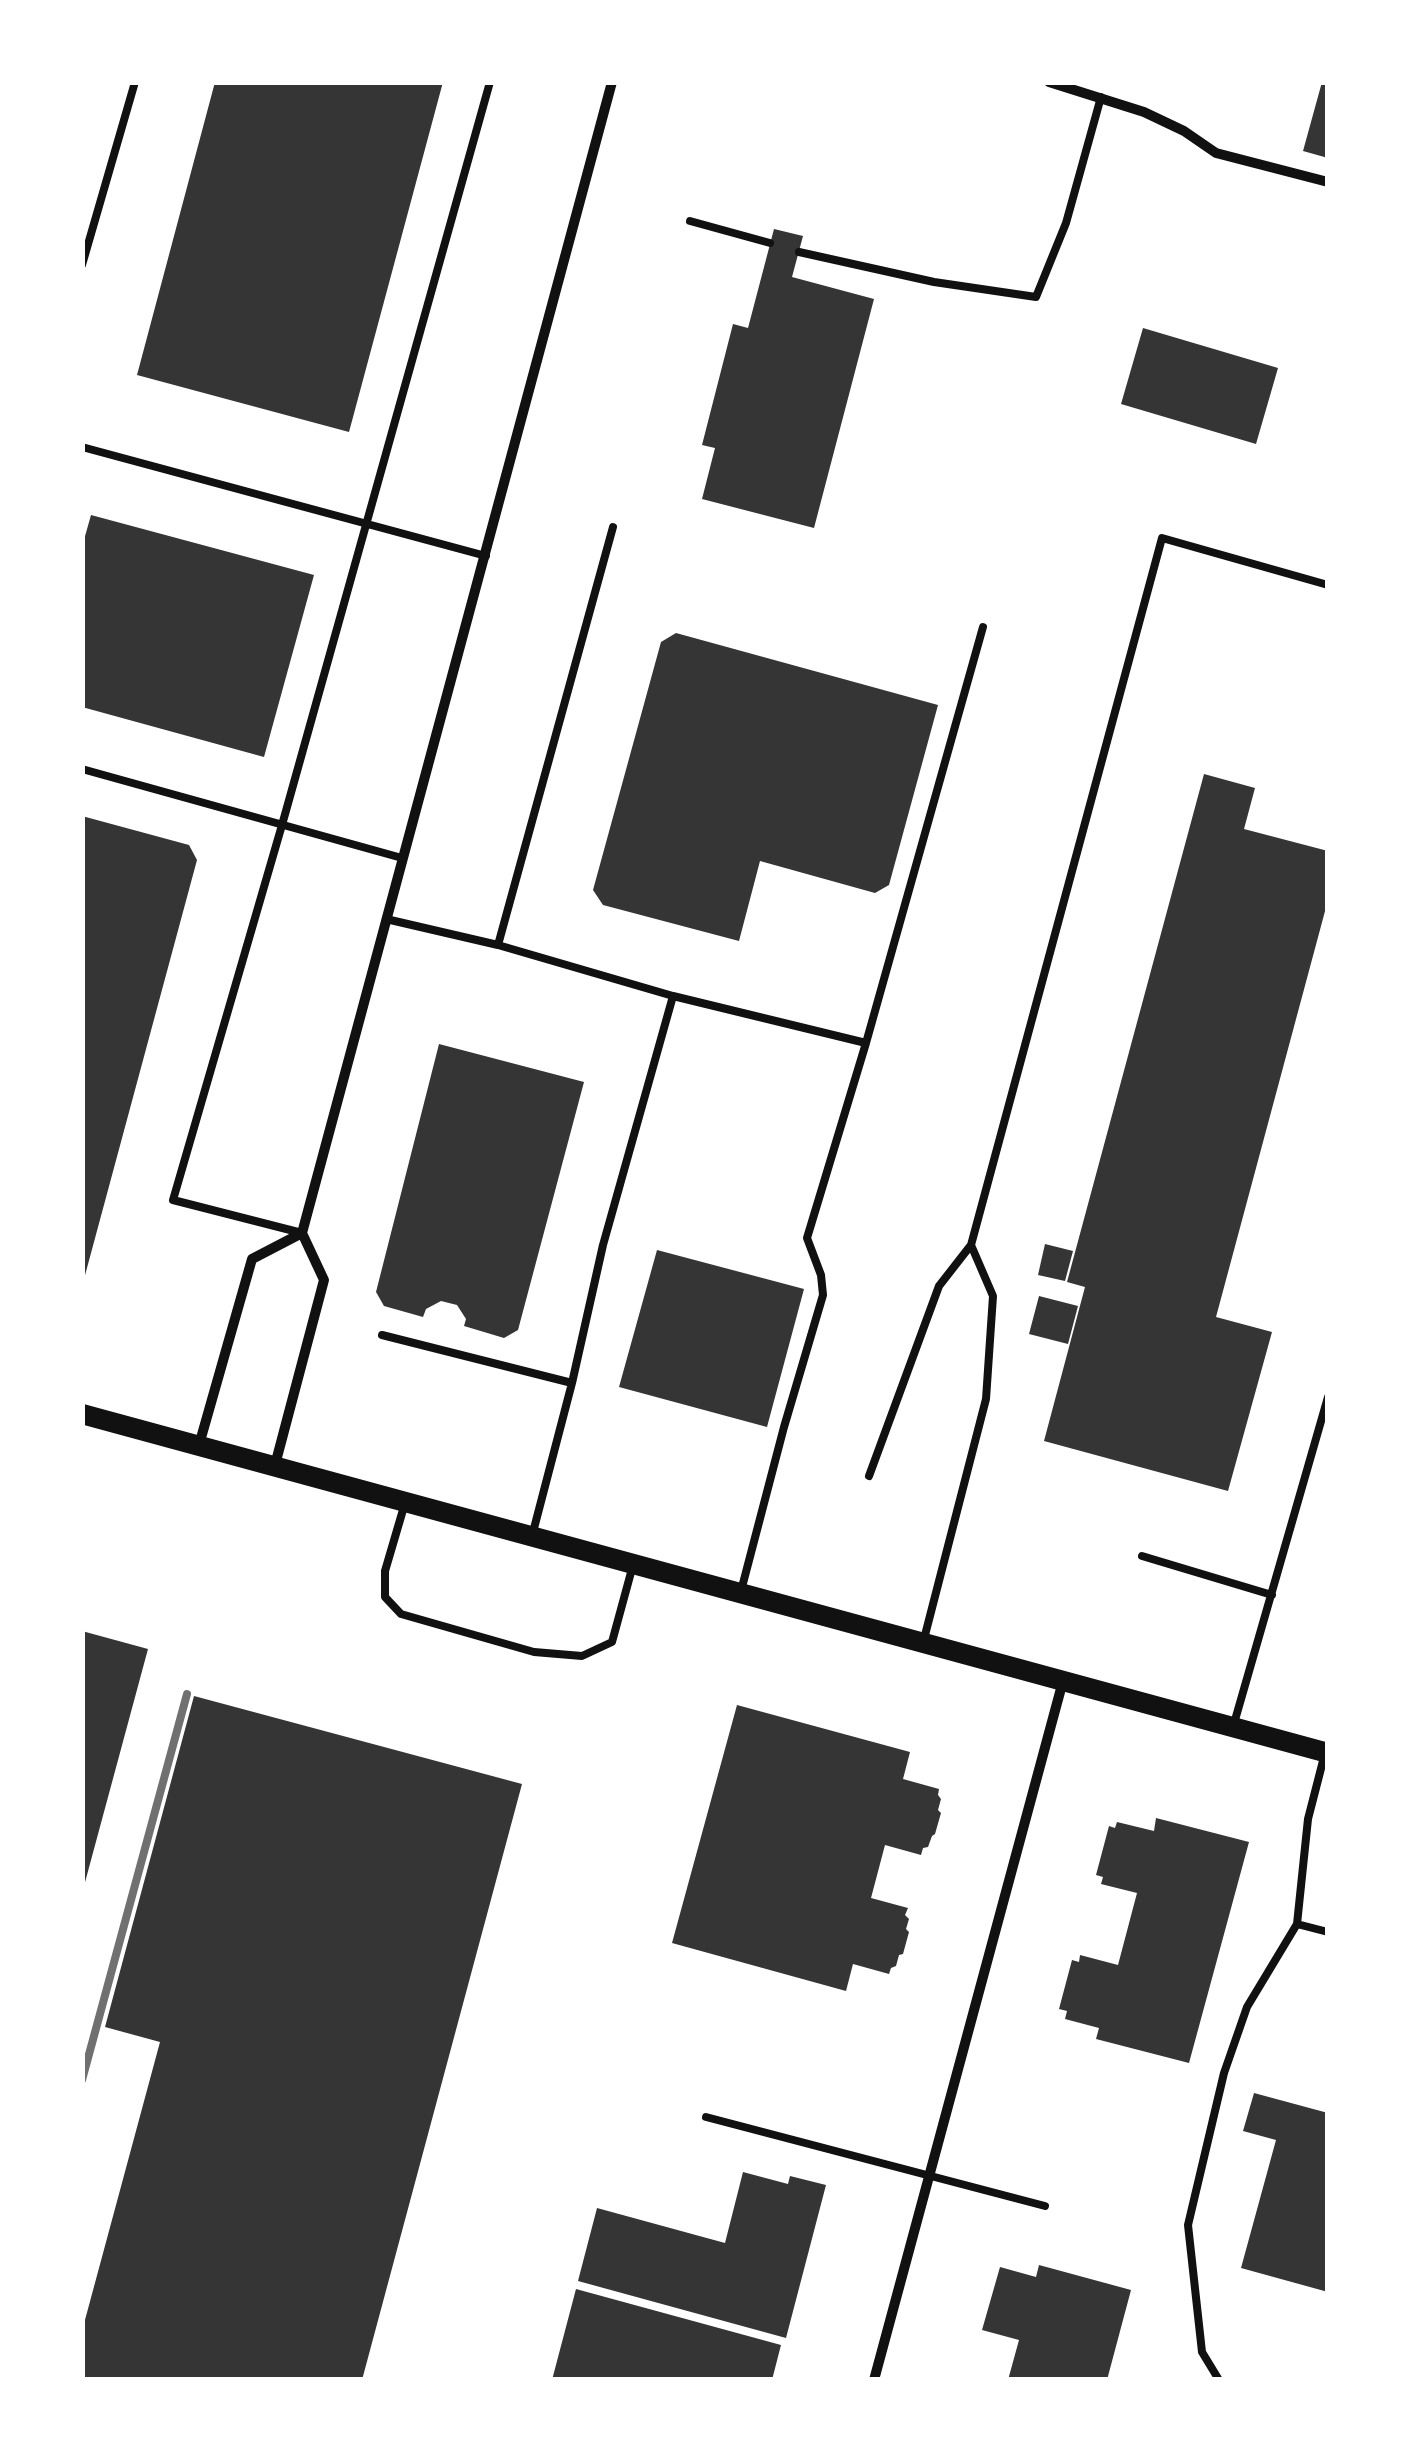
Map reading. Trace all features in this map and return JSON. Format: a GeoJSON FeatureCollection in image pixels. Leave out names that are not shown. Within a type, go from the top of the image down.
{"type":"FeatureCollection","features":[{"type":"Feature","properties":{"kind":"main road"},"geometry":{"type":"LineString","coordinates":[[82,1414],[1326,1753]]}},
{"type":"Feature","properties":{"kind":"street"},"geometry":{"type":"LineString","coordinates":[[274,1466],[324,1280],[302,1234],[612,82]]}},
{"type":"Feature","properties":{"kind":"street"},"geometry":{"type":"LineString","coordinates":[[1049,82],[1144,112],[1216,153],[1328,182]]}},
{"type":"Feature","properties":{"kind":"street"},"geometry":{"type":"LineString","coordinates":[[199,1445],[252,1259],[302,1234]]}},
{"type":"Feature","properties":{"kind":"street"},"geometry":{"type":"LineString","coordinates":[[874,2380],[1063,1681]]}},
{"type":"Feature","properties":{"kind":"lane"},"geometry":{"type":"LineString","coordinates":[[82,265],[134,82]]}},
{"type":"Feature","properties":{"kind":"lane"},"geometry":{"type":"LineString","coordinates":[[302,1234],[173,1200],[490,82]]}},
{"type":"Feature","properties":{"kind":"lane"},"geometry":{"type":"LineString","coordinates":[[799,252],[934,282],[1036,298],[1066,223],[1101,97]]}},
{"type":"Feature","properties":{"kind":"lane"},"geometry":{"type":"LineString","coordinates":[[690,221],[770,244]]}},
{"type":"Feature","properties":{"kind":"lane"},"geometry":{"type":"LineString","coordinates":[[82,447],[486,556]]}},
{"type":"Feature","properties":{"kind":"lane"},"geometry":{"type":"LineString","coordinates":[[498,946],[614,527]]}},
{"type":"Feature","properties":{"kind":"lane"},"geometry":{"type":"LineString","coordinates":[[868,1476],[939,1286],[970,1244],[1162,538],[1328,585]]}},
{"type":"Feature","properties":{"kind":"lane"},"geometry":{"type":"LineString","coordinates":[[740,1594],[824,1295],[807,1238],[983,628]]}},
{"type":"Feature","properties":{"kind":"lane"},"geometry":{"type":"LineString","coordinates":[[82,769],[402,858]]}},
{"type":"Feature","properties":{"kind":"lane"},"geometry":{"type":"LineString","coordinates":[[386,919],[866,1043]]}},
{"type":"Feature","properties":{"kind":"lane"},"geometry":{"type":"LineString","coordinates":[[532,1536],[603,1244],[673,996]]}},
{"type":"Feature","properties":{"kind":"lane"},"geometry":{"type":"LineString","coordinates":[[923,1642],[986,1399],[992,1296],[970,1244]]}},
{"type":"Feature","properties":{"kind":"lane"},"geometry":{"type":"LineString","coordinates":[[382,1335],[572,1382]]}},
{"type":"Feature","properties":{"kind":"lane"},"geometry":{"type":"LineString","coordinates":[[1233,1727],[1328,1397]]}},
{"type":"Feature","properties":{"kind":"lane"},"geometry":{"type":"LineString","coordinates":[[405,1502],[385,1571],[384,1596],[400,1614],[534,1652],[582,1656],[612,1642],[632,1564]]}},
{"type":"Feature","properties":{"kind":"lane"},"geometry":{"type":"LineString","coordinates":[[1142,1556],[1272,1594]]}},
{"type":"Feature","properties":{"kind":"lane"},"geometry":{"type":"LineString","coordinates":[[1219,2380],[1202,2352],[1188,2225],[1224,2073],[1246,2007],[1297,1924],[1308,1819],[1326,1753]]}},
{"type":"Feature","properties":{"kind":"lane"},"geometry":{"type":"LineString","coordinates":[[1297,1924],[1328,1932]]}},
{"type":"Feature","properties":{"kind":"lane"},"geometry":{"type":"LineString","coordinates":[[706,2117],[1045,2206]]}},
{"type":"Feature","properties":{"kind":"building"},"geometry":{"type":"Polygon","coordinates":[[[215,82],[443,82],[349,432],[137,375],[215,82]]]}},
{"type":"Feature","properties":{"kind":"building"},"geometry":{"type":"Polygon","coordinates":[[[1322,82],[1328,82],[1328,158],[1303,151],[1322,82]]]}},
{"type":"Feature","properties":{"kind":"building"},"geometry":{"type":"Polygon","coordinates":[[[774,229],[803,236],[792,277],[874,299],[814,528],[702,499],[715,448],[702,445],[733,324],[748,328],[774,229]]]}},
{"type":"Feature","properties":{"kind":"building"},"geometry":{"type":"Polygon","coordinates":[[[1143,328],[1278,368],[1256,444],[1121,404],[1143,328]]]}},
{"type":"Feature","properties":{"kind":"building"},"geometry":{"type":"Polygon","coordinates":[[[91,515],[314,575],[264,757],[82,707],[82,547],[91,515]]]}},
{"type":"Feature","properties":{"kind":"building"},"geometry":{"type":"Polygon","coordinates":[[[676,633],[938,705],[889,885],[875,893],[760,861],[739,941],[603,905],[593,890],[661,642],[676,633]]]}},
{"type":"Feature","properties":{"kind":"building"},"geometry":{"type":"Polygon","coordinates":[[[1204,774],[1255,788],[1244,829],[1328,851],[1328,900],[1216,1317],[1272,1332],[1228,1491],[1044,1441],[1085,1287],[1067,1282],[1204,774]]]}},
{"type":"Feature","properties":{"kind":"building"},"geometry":{"type":"Polygon","coordinates":[[[82,816],[189,845],[197,860],[84,1279],[82,816]]]}},
{"type":"Feature","properties":{"kind":"building"},"geometry":{"type":"Polygon","coordinates":[[[439,1044],[584,1082],[518,1330],[504,1338],[464,1326],[466,1319],[457,1305],[441,1301],[426,1309],[423,1317],[384,1306],[376,1292],[439,1044]]]}},
{"type":"Feature","properties":{"kind":"building"},"geometry":{"type":"Polygon","coordinates":[[[1045,1244],[1073,1251],[1065,1281],[1038,1275],[1045,1244]]]}},
{"type":"Feature","properties":{"kind":"building"},"geometry":{"type":"Polygon","coordinates":[[[657,1250],[804,1289],[767,1427],[619,1387],[657,1250]]]}},
{"type":"Feature","properties":{"kind":"building"},"geometry":{"type":"Polygon","coordinates":[[[1039,1296],[1078,1306],[1068,1344],[1029,1334],[1039,1296]]]}},
{"type":"Feature","properties":{"kind":"building"},"geometry":{"type":"Polygon","coordinates":[[[82,1631],[148,1649],[84,1886],[82,1886],[82,1631]]]}},
{"type":"Feature","properties":{"kind":"building"},"geometry":{"type":"Polygon","coordinates":[[[194,1696],[522,1784],[362,2380],[82,2380],[82,2331],[160,2042],[105,2027],[194,1696]]]}},
{"type":"Feature","properties":{"kind":"building"},"geometry":{"type":"Polygon","coordinates":[[[737,1705],[910,1752],[903,1779],[939,1789],[941,1813],[935,1834],[921,1855],[885,1845],[871,1898],[908,1908],[905,1915],[909,1919],[903,1954],[889,1974],[853,1964],[846,1991],[672,1943],[737,1705]]]}},
{"type":"Feature","properties":{"kind":"building"},"geometry":{"type":"Polygon","coordinates":[[[1156,1818],[1249,1842],[1189,2063],[1096,2039],[1099,2028],[1065,2019],[1067,2011],[1059,2009],[1072,1960],[1079,1962],[1080,1955],[1118,1965],[1137,1893],[1101,1884],[1103,1877],[1096,1875],[1109,1826],[1115,1828],[1117,1822],[1154,1831],[1156,1818]]]}},
{"type":"Feature","properties":{"kind":"building"},"geometry":{"type":"Polygon","coordinates":[[[1254,2093],[1328,2113],[1328,2292],[1241,2268],[1276,2140],[1243,2131],[1254,2093]]]}},
{"type":"Feature","properties":{"kind":"building"},"geometry":{"type":"Polygon","coordinates":[[[743,2172],[788,2184],[790,2176],[826,2185],[786,2338],[578,2281],[597,2208],[725,2243],[743,2172]]]}},
{"type":"Feature","properties":{"kind":"building"},"geometry":{"type":"Polygon","coordinates":[[[1039,2265],[1131,2290],[1107,2380],[1008,2380],[1019,2340],[982,2330],[1000,2267],[1036,2277],[1039,2265]]]}},
{"type":"Feature","properties":{"kind":"building"},"geometry":{"type":"Polygon","coordinates":[[[576,2289],[781,2345],[772,2380],[552,2380],[576,2289]]]}},
{"type":"Feature","properties":{"kind":"railway"},"geometry":{"type":"LineString","coordinates":[[82,2080],[187,1694]]}}]}
